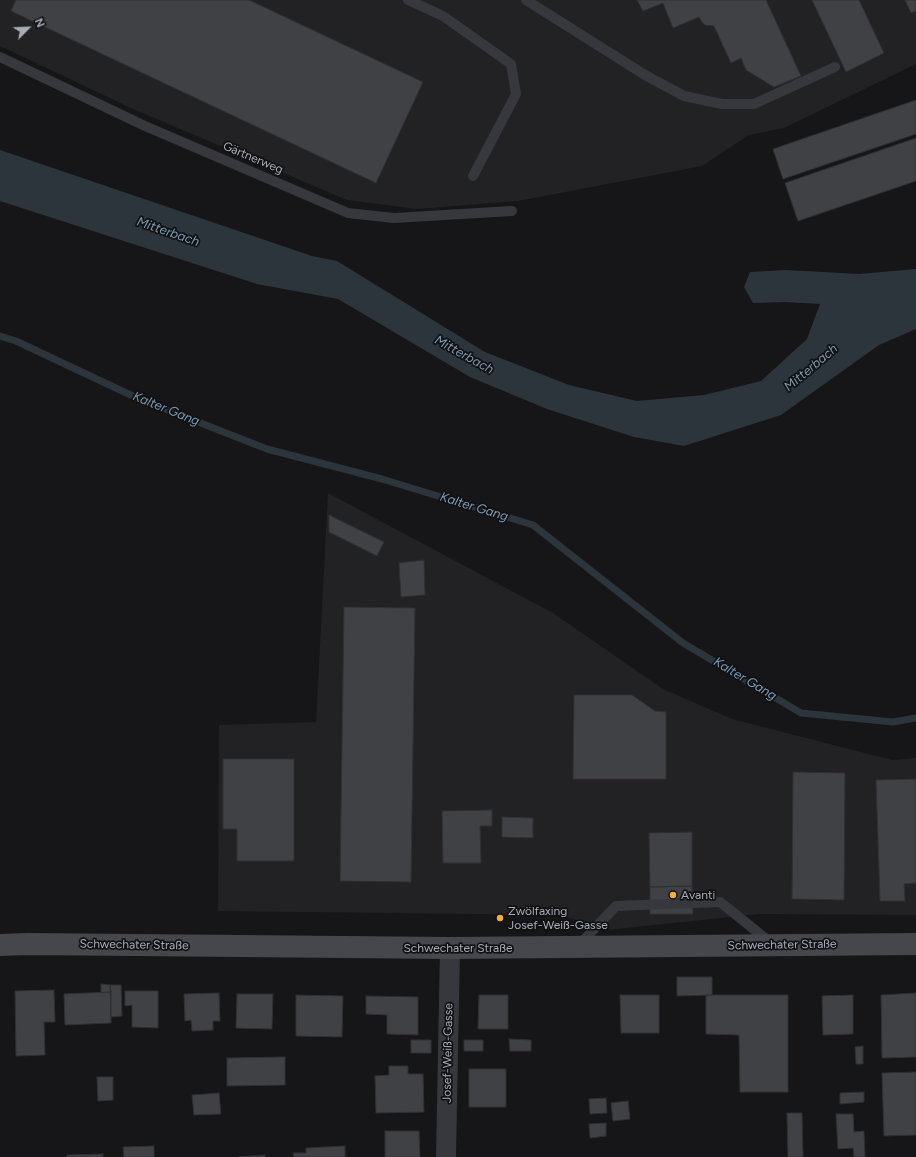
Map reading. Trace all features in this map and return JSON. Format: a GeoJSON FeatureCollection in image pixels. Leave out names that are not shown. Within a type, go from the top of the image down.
{"type":"FeatureCollection","features":[{"type":"Feature","properties":{"kind":"main road","name":"Schwechater Straße"},"geometry":{"type":"LineString","coordinates":[[0,945],[450,948],[916,944]]}},
{"type":"Feature","properties":{"kind":"street","name":"Josef-Weiß-Gasse"},"geometry":{"type":"LineString","coordinates":[[446,1157],[450,948]]}},
{"type":"Feature","properties":{"kind":"lane"},"geometry":{"type":"LineString","coordinates":[[408,0],[443,16],[511,64],[516,94],[473,176]]}},
{"type":"Feature","properties":{"kind":"lane"},"geometry":{"type":"LineString","coordinates":[[526,0],[645,75],[684,96],[722,104],[754,104],[835,67]]}},
{"type":"Feature","properties":{"kind":"lane","name":"Gärtnerweg"},"geometry":{"type":"LineString","coordinates":[[0,57],[145,126],[348,213],[394,218],[512,211]]}},
{"type":"Feature","properties":{"kind":"lane"},"geometry":{"type":"LineString","coordinates":[[577,947],[616,906],[720,902],[775,946]]}},
{"type":"Feature","properties":{"kind":"shaded area"},"geometry":{"type":"Polygon","coordinates":[[[0,0],[916,0],[916,64],[784,128],[749,135],[702,166],[518,201],[417,209],[347,200],[131,108],[0,46],[0,0]]]}},
{"type":"Feature","properties":{"kind":"shaded area"},"geometry":{"type":"Polygon","coordinates":[[[328,493],[553,613],[663,689],[732,719],[892,760],[916,758],[916,915],[759,914],[607,930],[561,915],[218,911],[219,725],[316,722],[328,493]]]}},
{"type":"Feature","properties":{"kind":"water","name":"Mitterbach"},"geometry":{"type":"Polygon","coordinates":[[[0,150],[312,256],[337,261],[485,352],[569,385],[637,401],[704,395],[761,381],[807,339],[820,304],[785,302],[753,303],[744,287],[750,272],[786,270],[859,274],[916,269],[916,329],[879,345],[781,415],[684,446],[634,437],[547,409],[470,377],[338,299],[257,284],[0,201],[0,150]]]}},
{"type":"Feature","properties":{"kind":"building"},"geometry":{"type":"Polygon","coordinates":[[[16,0],[249,0],[423,82],[376,183],[11,11],[16,0]]]}},
{"type":"Feature","properties":{"kind":"building"},"geometry":{"type":"Polygon","coordinates":[[[637,0],[766,0],[801,76],[774,87],[746,70],[741,58],[731,63],[714,26],[705,25],[699,17],[673,28],[663,3],[643,11],[637,0]]]}},
{"type":"Feature","properties":{"kind":"building"},"geometry":{"type":"Polygon","coordinates":[[[812,0],[859,0],[884,53],[846,72],[812,0]]]}},
{"type":"Feature","properties":{"kind":"building"},"geometry":{"type":"Polygon","coordinates":[[[905,0],[916,0],[916,11],[911,13],[905,0]]]}},
{"type":"Feature","properties":{"kind":"building"},"geometry":{"type":"Polygon","coordinates":[[[916,100],[916,134],[783,179],[773,149],[916,100]]]}},
{"type":"Feature","properties":{"kind":"building"},"geometry":{"type":"Polygon","coordinates":[[[916,138],[916,181],[798,221],[785,183],[916,138]]]}},
{"type":"Feature","properties":{"kind":"building"},"geometry":{"type":"Polygon","coordinates":[[[329,515],[384,542],[377,556],[329,532],[329,515]]]}},
{"type":"Feature","properties":{"kind":"building"},"geometry":{"type":"Polygon","coordinates":[[[424,560],[425,595],[401,597],[399,563],[424,560]]]}},
{"type":"Feature","properties":{"kind":"building"},"geometry":{"type":"Polygon","coordinates":[[[344,607],[415,608],[411,882],[340,881],[344,607]]]}},
{"type":"Feature","properties":{"kind":"building"},"geometry":{"type":"Polygon","coordinates":[[[574,695],[632,695],[655,711],[666,712],[666,779],[573,779],[574,695]]]}},
{"type":"Feature","properties":{"kind":"building"},"geometry":{"type":"Polygon","coordinates":[[[223,759],[294,759],[294,861],[237,861],[237,829],[223,829],[223,759]]]}},
{"type":"Feature","properties":{"kind":"building"},"geometry":{"type":"Polygon","coordinates":[[[793,772],[845,773],[844,900],[792,899],[793,772]]]}},
{"type":"Feature","properties":{"kind":"building"},"geometry":{"type":"Polygon","coordinates":[[[916,779],[916,883],[904,884],[905,901],[880,901],[876,780],[916,779]]]}},
{"type":"Feature","properties":{"kind":"building"},"geometry":{"type":"Polygon","coordinates":[[[492,810],[492,826],[480,826],[481,863],[443,863],[442,811],[492,810]]]}},
{"type":"Feature","properties":{"kind":"building"},"geometry":{"type":"Polygon","coordinates":[[[502,817],[533,818],[533,838],[502,837],[502,817]]]}},
{"type":"Feature","properties":{"kind":"building"},"geometry":{"type":"Polygon","coordinates":[[[692,832],[692,886],[650,887],[649,833],[692,832]]]}},
{"type":"Feature","properties":{"kind":"building"},"geometry":{"type":"Polygon","coordinates":[[[692,886],[693,914],[650,914],[650,887],[692,886]]]}},
{"type":"Feature","properties":{"kind":"building"},"geometry":{"type":"Polygon","coordinates":[[[677,977],[712,977],[712,995],[677,996],[677,977]]]}},
{"type":"Feature","properties":{"kind":"building"},"geometry":{"type":"Polygon","coordinates":[[[101,984],[110,985],[111,992],[101,993],[101,984]]]}},
{"type":"Feature","properties":{"kind":"building"},"geometry":{"type":"Polygon","coordinates":[[[110,985],[121,985],[122,1016],[111,1017],[110,985]]]}},
{"type":"Feature","properties":{"kind":"building"},"geometry":{"type":"Polygon","coordinates":[[[54,990],[55,1022],[44,1022],[45,1055],[16,1056],[15,991],[54,990]]]}},
{"type":"Feature","properties":{"kind":"building"},"geometry":{"type":"Polygon","coordinates":[[[125,991],[158,991],[158,1028],[132,1027],[132,1005],[125,1006],[125,991]]]}},
{"type":"Feature","properties":{"kind":"building"},"geometry":{"type":"Polygon","coordinates":[[[111,992],[111,1023],[65,1025],[64,994],[111,992]]]}},
{"type":"Feature","properties":{"kind":"building"},"geometry":{"type":"Polygon","coordinates":[[[219,993],[220,1021],[213,1021],[213,1030],[192,1031],[191,1020],[185,1021],[184,994],[219,993]]]}},
{"type":"Feature","properties":{"kind":"building"},"geometry":{"type":"Polygon","coordinates":[[[916,993],[916,1057],[882,1058],[881,995],[916,993]]]}},
{"type":"Feature","properties":{"kind":"building"},"geometry":{"type":"Polygon","coordinates":[[[237,994],[273,994],[272,1029],[236,1028],[237,994]]]}},
{"type":"Feature","properties":{"kind":"building"},"geometry":{"type":"Polygon","coordinates":[[[296,995],[343,996],[342,1037],[296,1036],[296,995]]]}},
{"type":"Feature","properties":{"kind":"building"},"geometry":{"type":"Polygon","coordinates":[[[479,995],[508,995],[508,1029],[478,1029],[479,995]]]}},
{"type":"Feature","properties":{"kind":"building"},"geometry":{"type":"Polygon","coordinates":[[[620,995],[659,995],[659,1033],[621,1033],[620,995]]]}},
{"type":"Feature","properties":{"kind":"building"},"geometry":{"type":"Polygon","coordinates":[[[706,995],[788,995],[788,1092],[740,1092],[739,1035],[706,1034],[706,995]]]}},
{"type":"Feature","properties":{"kind":"building"},"geometry":{"type":"Polygon","coordinates":[[[853,995],[853,1034],[823,1035],[822,996],[853,995]]]}},
{"type":"Feature","properties":{"kind":"building"},"geometry":{"type":"Polygon","coordinates":[[[366,996],[418,997],[418,1035],[387,1034],[387,1015],[366,1014],[366,996]]]}},
{"type":"Feature","properties":{"kind":"building"},"geometry":{"type":"Polygon","coordinates":[[[509,1039],[531,1040],[531,1051],[510,1051],[509,1039]]]}},
{"type":"Feature","properties":{"kind":"building"},"geometry":{"type":"Polygon","coordinates":[[[411,1040],[431,1040],[431,1053],[411,1053],[411,1040]]]}},
{"type":"Feature","properties":{"kind":"building"},"geometry":{"type":"Polygon","coordinates":[[[464,1040],[483,1040],[483,1051],[464,1051],[464,1040]]]}},
{"type":"Feature","properties":{"kind":"building"},"geometry":{"type":"Polygon","coordinates":[[[863,1046],[863,1064],[856,1064],[855,1047],[863,1046]]]}},
{"type":"Feature","properties":{"kind":"building"},"geometry":{"type":"Polygon","coordinates":[[[285,1057],[285,1085],[227,1086],[227,1058],[285,1057]]]}},
{"type":"Feature","properties":{"kind":"building"},"geometry":{"type":"Polygon","coordinates":[[[389,1066],[408,1066],[408,1074],[423,1074],[424,1112],[376,1113],[375,1076],[389,1075],[389,1066]]]}},
{"type":"Feature","properties":{"kind":"building"},"geometry":{"type":"Polygon","coordinates":[[[469,1069],[506,1069],[506,1107],[469,1107],[469,1069]]]}},
{"type":"Feature","properties":{"kind":"building"},"geometry":{"type":"Polygon","coordinates":[[[916,1072],[916,1135],[884,1136],[882,1073],[916,1072]]]}},
{"type":"Feature","properties":{"kind":"building"},"geometry":{"type":"Polygon","coordinates":[[[97,1077],[113,1077],[113,1100],[98,1101],[97,1077]]]}},
{"type":"Feature","properties":{"kind":"building"},"geometry":{"type":"Polygon","coordinates":[[[864,1092],[864,1102],[840,1104],[840,1093],[864,1092]]]}},
{"type":"Feature","properties":{"kind":"building"},"geometry":{"type":"Polygon","coordinates":[[[219,1093],[221,1114],[194,1115],[192,1095],[219,1093]]]}},
{"type":"Feature","properties":{"kind":"building"},"geometry":{"type":"Polygon","coordinates":[[[606,1098],[607,1113],[590,1114],[589,1099],[606,1098]]]}},
{"type":"Feature","properties":{"kind":"building"},"geometry":{"type":"Polygon","coordinates":[[[628,1101],[630,1119],[613,1121],[611,1103],[628,1101]]]}},
{"type":"Feature","properties":{"kind":"building"},"geometry":{"type":"Polygon","coordinates":[[[787,1113],[802,1113],[803,1157],[788,1157],[787,1113]]]}},
{"type":"Feature","properties":{"kind":"building"},"geometry":{"type":"Polygon","coordinates":[[[836,1114],[853,1114],[854,1132],[864,1131],[865,1157],[854,1157],[853,1148],[838,1149],[836,1114]]]}},
{"type":"Feature","properties":{"kind":"building"},"geometry":{"type":"Polygon","coordinates":[[[606,1123],[606,1136],[590,1138],[589,1124],[606,1123]]]}},
{"type":"Feature","properties":{"kind":"building"},"geometry":{"type":"Polygon","coordinates":[[[385,1131],[419,1131],[420,1157],[385,1157],[385,1131]]]}},
{"type":"Feature","properties":{"kind":"building"},"geometry":{"type":"Polygon","coordinates":[[[154,1146],[154,1157],[124,1157],[123,1147],[154,1146]]]}},
{"type":"Feature","properties":{"kind":"building"},"geometry":{"type":"Polygon","coordinates":[[[345,1146],[345,1157],[294,1157],[293,1153],[306,1153],[306,1148],[345,1146]]]}},
{"type":"Feature","properties":{"kind":"building"},"geometry":{"type":"Polygon","coordinates":[[[103,1154],[103,1157],[67,1157],[67,1155],[103,1154]]]}},
{"type":"Feature","properties":{"kind":"building"},"geometry":{"type":"Polygon","coordinates":[[[265,1155],[265,1157],[238,1157],[265,1155]]]}},
{"type":"Feature","properties":{"kind":"waterway","name":"Kalter Gang"},"geometry":{"type":"LineString","coordinates":[[0,336],[16,341],[137,398],[267,449],[382,479],[533,525],[683,643],[801,713],[893,722],[916,718]]}},
{"type":"Feature","properties":{"kind":"place","name":"Avanti"},"geometry":{"type":"Point","coordinates":[673,895]}},
{"type":"Feature","properties":{"kind":"place","name":"Zwölfaxing Josef-Weiß-Gasse"},"geometry":{"type":"Point","coordinates":[500,918]}}]}
